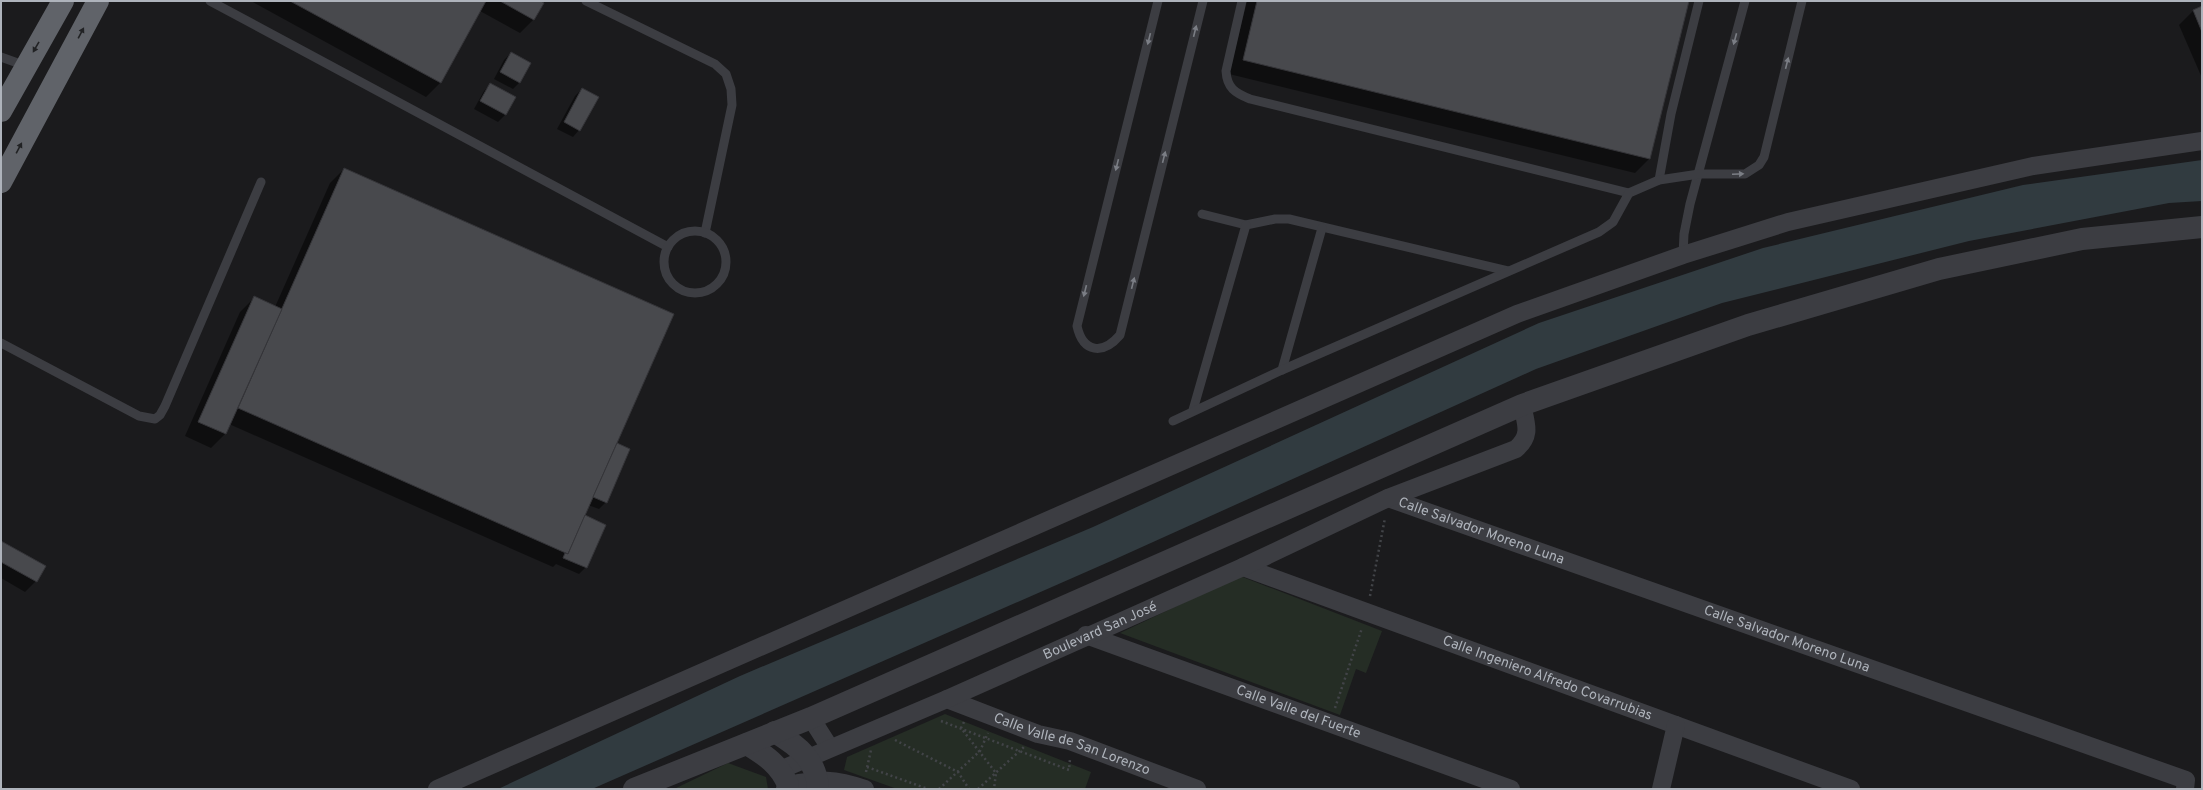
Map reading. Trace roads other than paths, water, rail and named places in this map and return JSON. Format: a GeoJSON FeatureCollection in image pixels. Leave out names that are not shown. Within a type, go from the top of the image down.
{"type":"FeatureCollection","features":[{"type":"Feature","properties":{"kind":"highway"},"geometry":{"type":"LineString","coordinates":[[1,110],[62,1]]}},
{"type":"Feature","properties":{"kind":"highway"},"geometry":{"type":"LineString","coordinates":[[1,182],[98,1]]}},
{"type":"Feature","properties":{"kind":"street"},"geometry":{"type":"LineString","coordinates":[[436,789],[1517,314],[1683,255],[1788,222],[2033,166],[2202,141]]}},
{"type":"Feature","properties":{"kind":"street"},"geometry":{"type":"LineString","coordinates":[[634,789],[811,718],[1522,405],[1748,325],[1939,268],[2082,239],[2202,226]]}},
{"type":"Feature","properties":{"kind":"street","name":"Boulevard San José"},"geometry":{"type":"LineString","coordinates":[[785,781],[808,758],[830,748],[948,699],[1086,635],[1243,567],[1388,498],[1516,449],[1525,441],[1527,429],[1522,405]]}},
{"type":"Feature","properties":{"kind":"street","name":"Calle Salvador Moreno Luna"},"geometry":{"type":"LineString","coordinates":[[1388,498],[2186,784]]}},
{"type":"Feature","properties":{"kind":"street","name":"Calle Ingeniero Alfredo Covarrubias"},"geometry":{"type":"LineString","coordinates":[[1243,567],[1851,789]]}},
{"type":"Feature","properties":{"kind":"street","name":"Calle Valle del Fuerte"},"geometry":{"type":"LineString","coordinates":[[1086,635],[1511,789]]}},
{"type":"Feature","properties":{"kind":"street","name":"Calle Valle de San Lorenzo"},"geometry":{"type":"LineString","coordinates":[[948,699],[1038,734],[1070,741],[1197,789]]}},
{"type":"Feature","properties":{"kind":"street"},"geometry":{"type":"LineString","coordinates":[[811,718],[830,748]]}},
{"type":"Feature","properties":{"kind":"street"},"geometry":{"type":"LineString","coordinates":[[1661,789],[1676,725]]}},
{"type":"Feature","properties":{"kind":"street"},"geometry":{"type":"LineString","coordinates":[[775,732],[794,744],[808,758],[818,784]]}},
{"type":"Feature","properties":{"kind":"street"},"geometry":{"type":"LineString","coordinates":[[747,744],[766,755],[785,781],[818,784],[839,781],[864,789]]}},
{"type":"Feature","properties":{"kind":"lane"},"geometry":{"type":"LineString","coordinates":[[210,1],[668,247]]}},
{"type":"Feature","properties":{"kind":"lane"},"geometry":{"type":"LineString","coordinates":[[586,1],[715,64],[726,74],[731,89],[732,105],[705,233]]}},
{"type":"Feature","properties":{"kind":"lane"},"geometry":{"type":"LineString","coordinates":[[1158,1],[1077,326],[1080,337],[1088,346],[1100,349],[1112,344],[1120,334],[1203,1]]}},
{"type":"Feature","properties":{"kind":"lane"},"geometry":{"type":"LineString","coordinates":[[1242,1],[1226,71],[1227,80],[1231,88],[1237,94],[1258,101],[1629,193]]}},
{"type":"Feature","properties":{"kind":"lane"},"geometry":{"type":"LineString","coordinates":[[1659,180],[1671,114],[1699,1]]}},
{"type":"Feature","properties":{"kind":"lane"},"geometry":{"type":"LineString","coordinates":[[1683,255],[1687,219],[1745,1]]}},
{"type":"Feature","properties":{"kind":"lane"},"geometry":{"type":"LineString","coordinates":[[1173,421],[1193,410],[1282,370],[1608,228],[1629,193],[1659,180],[1699,174],[1745,174],[1759,165],[1764,157],[1802,1]]}},
{"type":"Feature","properties":{"kind":"lane"},"geometry":{"type":"LineString","coordinates":[[1,57],[26,66]]}},
{"type":"Feature","properties":{"kind":"lane"},"geometry":{"type":"LineString","coordinates":[[1,343],[139,416],[155,419],[160,415],[165,406],[261,182]]}},
{"type":"Feature","properties":{"kind":"lane"},"geometry":{"type":"LineString","coordinates":[[1202,214],[1246,225],[1275,219],[1289,219],[1508,271]]}},
{"type":"Feature","properties":{"kind":"lane"},"geometry":{"type":"LineString","coordinates":[[1193,410],[1246,225]]}},
{"type":"Feature","properties":{"kind":"lane"},"geometry":{"type":"LineString","coordinates":[[1282,370],[1322,228]]}},
{"type":"Feature","properties":{"kind":"lane"},"geometry":{"type":"LineString","coordinates":[[695,231],[705,233],[715,238],[722,246],[726,256],[726,267],[722,278],[716,286],[706,291],[696,293],[685,292],[675,286],[668,278],[664,268],[664,257],[668,247],[675,238],[684,233],[695,231]]}}]}
